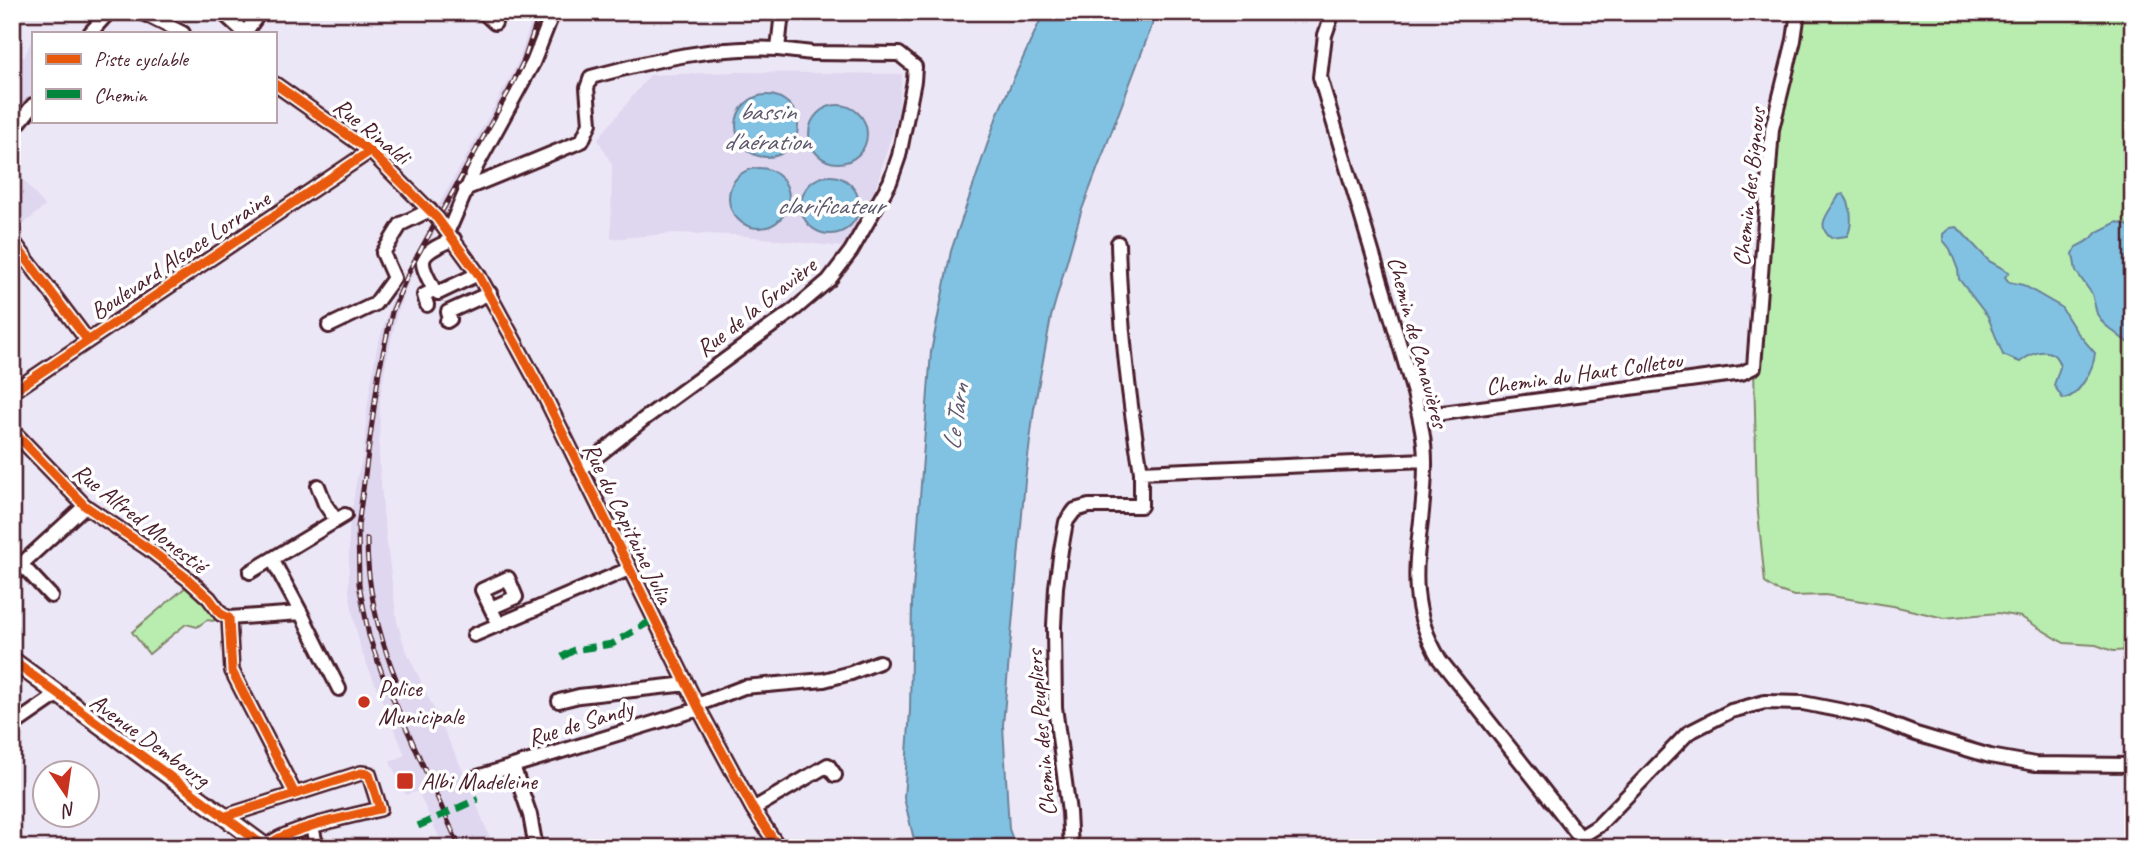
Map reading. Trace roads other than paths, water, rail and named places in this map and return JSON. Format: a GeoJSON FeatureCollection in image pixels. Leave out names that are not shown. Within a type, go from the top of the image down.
{"type":"FeatureCollection","features":[{"type":"Feature","properties":{"kind":"main road","name":"Avenue Dembourg"},"geometry":{"type":"LineString","coordinates":[[12,660],[257,845]]}},
{"type":"Feature","properties":{"kind":"street"},"geometry":{"type":"LineString","coordinates":[[91,32],[109,12]]}},
{"type":"Feature","properties":{"kind":"street"},"geometry":{"type":"LineString","coordinates":[[141,12],[181,32]]}},
{"type":"Feature","properties":{"kind":"street"},"geometry":{"type":"LineString","coordinates":[[222,12],[244,32]]}},
{"type":"Feature","properties":{"kind":"street"},"geometry":{"type":"LineString","coordinates":[[246,32],[260,12]]}},
{"type":"Feature","properties":{"kind":"street"},"geometry":{"type":"LineString","coordinates":[[483,12],[495,23]]}},
{"type":"Feature","properties":{"kind":"street"},"geometry":{"type":"LineString","coordinates":[[478,274],[438,293],[434,290],[423,264],[424,259],[450,234],[465,189],[533,63],[553,12]]}},
{"type":"Feature","properties":{"kind":"street"},"geometry":{"type":"LineString","coordinates":[[465,189],[582,141],[590,122],[587,88],[591,77],[658,58],[734,48],[778,49],[782,12]]}},
{"type":"Feature","properties":{"kind":"street","name":"Chemin de Canavières"},"geometry":{"type":"LineString","coordinates":[[1332,12],[1325,35],[1320,77],[1420,416],[1425,460],[1424,502],[1416,581],[1419,616],[1430,644],[1450,674],[1533,776],[1582,843]]}},
{"type":"Feature","properties":{"kind":"street","name":"Chemin des Bignous"},"geometry":{"type":"LineString","coordinates":[[1754,367],[1772,129],[1794,40],[1798,12]]}},
{"type":"Feature","properties":{"kind":"street","name":"Rue de la Gravière"},"geometry":{"type":"LineString","coordinates":[[580,470],[644,419],[795,309],[829,280],[850,251],[890,182],[899,156],[915,67],[899,54],[778,49]]}},
{"type":"Feature","properties":{"kind":"street","name":"Rue Rinaldi"},"geometry":{"type":"LineString","coordinates":[[276,85],[370,151],[433,214]]}},
{"type":"Feature","properties":{"kind":"street"},"geometry":{"type":"LineString","coordinates":[[12,132],[32,107]]}},
{"type":"Feature","properties":{"kind":"street","name":"Boulevard Alsace Lorraine"},"geometry":{"type":"LineString","coordinates":[[12,392],[370,151]]}},
{"type":"Feature","properties":{"kind":"street"},"geometry":{"type":"LineString","coordinates":[[329,326],[375,304],[394,278],[383,253],[401,224],[433,214]]}},
{"type":"Feature","properties":{"kind":"street","name":"Rue du Capitaine Julia"},"geometry":{"type":"LineString","coordinates":[[433,214],[490,293],[698,707],[753,809],[779,848]]}},
{"type":"Feature","properties":{"kind":"street"},"geometry":{"type":"LineString","coordinates":[[12,240],[88,341]]}},
{"type":"Feature","properties":{"kind":"street","name":"Chemin des Peupliers"},"geometry":{"type":"LineString","coordinates":[[1071,848],[1054,677],[1056,587],[1066,522],[1075,510],[1089,506],[1141,506],[1141,472],[1130,410],[1119,290],[1118,243]]}},
{"type":"Feature","properties":{"kind":"street"},"geometry":{"type":"LineString","coordinates":[[427,305],[424,295],[434,290]]}},
{"type":"Feature","properties":{"kind":"street"},"geometry":{"type":"LineString","coordinates":[[447,321],[450,319],[448,312],[490,293]]}},
{"type":"Feature","properties":{"kind":"street","name":"Chemin du Haut Colletou"},"geometry":{"type":"LineString","coordinates":[[1420,416],[1742,373],[1754,367]]}},
{"type":"Feature","properties":{"kind":"street","name":"Rue Alfred Monestié"},"geometry":{"type":"LineString","coordinates":[[12,430],[85,506],[149,549],[195,585],[221,614],[229,618]]}},
{"type":"Feature","properties":{"kind":"street"},"geometry":{"type":"LineString","coordinates":[[1141,472],[1425,460]]}},
{"type":"Feature","properties":{"kind":"street"},"geometry":{"type":"LineString","coordinates":[[250,572],[340,518],[325,504],[318,486]]}},
{"type":"Feature","properties":{"kind":"street"},"geometry":{"type":"LineString","coordinates":[[12,577],[85,506]]}},
{"type":"Feature","properties":{"kind":"street"},"geometry":{"type":"LineString","coordinates":[[272,559],[339,689]]}},
{"type":"Feature","properties":{"kind":"street"},"geometry":{"type":"LineString","coordinates":[[22,565],[51,596]]}},
{"type":"Feature","properties":{"kind":"street"},"geometry":{"type":"LineString","coordinates":[[474,635],[629,569]]}},
{"type":"Feature","properties":{"kind":"street"},"geometry":{"type":"LineString","coordinates":[[491,608],[499,625]]}},
{"type":"Feature","properties":{"kind":"street"},"geometry":{"type":"LineString","coordinates":[[295,794],[232,671],[229,618],[302,613]]}},
{"type":"Feature","properties":{"kind":"street","name":"Rue de Sandy"},"geometry":{"type":"LineString","coordinates":[[474,778],[698,707],[744,687],[824,680],[878,662]]}},
{"type":"Feature","properties":{"kind":"street"},"geometry":{"type":"LineString","coordinates":[[559,701],[579,696],[687,684]]}},
{"type":"Feature","properties":{"kind":"street"},"geometry":{"type":"LineString","coordinates":[[12,726],[57,695]]}},
{"type":"Feature","properties":{"kind":"street"},"geometry":{"type":"LineString","coordinates":[[1582,843],[1688,733],[1731,711],[1765,702],[1803,703],[1869,716],[1916,734],[1990,756],[2035,764],[2133,765]]}},
{"type":"Feature","properties":{"kind":"street"},"geometry":{"type":"LineString","coordinates":[[753,809],[828,765],[835,775]]}},
{"type":"Feature","properties":{"kind":"street"},"geometry":{"type":"LineString","coordinates":[[513,766],[530,816],[536,848]]}},
{"type":"Feature","properties":{"kind":"street"},"geometry":{"type":"LineString","coordinates":[[223,817],[360,773],[369,774],[380,809],[257,845]]}},
{"type":"Feature","properties":{"kind":"street"},"geometry":{"type":"LineString","coordinates":[[312,827],[317,848]]}},
{"type":"Feature","properties":{"kind":"water","name":"Le Tarn"},"geometry":{"type":"Polygon","coordinates":[[[1044,12],[1157,12],[1081,212],[1051,317],[1034,409],[1003,725],[1009,829],[1016,848],[916,848],[904,798],[910,710],[912,603],[931,352],[951,251],[998,113],[1044,12]]]}},
{"type":"Feature","properties":{"kind":"water","name":"bassin d'aération"},"geometry":{"type":"Polygon","coordinates":[[[761,95],[773,95],[789,104],[796,114],[796,138],[789,148],[773,157],[761,157],[750,152],[741,143],[736,132],[736,120],[741,109],[750,100],[761,95]]]}},
{"type":"Feature","properties":{"kind":"water","name":"clarificateur"},"geometry":{"type":"Polygon","coordinates":[[[838,105],[849,107],[862,118],[867,134],[865,145],[854,158],[838,163],[827,161],[814,150],[809,134],[811,123],[822,110],[838,105]]]}},
{"type":"Feature","properties":{"kind":"water","name":"bassin d'aération"},"geometry":{"type":"Polygon","coordinates":[[[759,168],[776,173],[784,181],[789,198],[784,215],[776,223],[759,228],[742,223],[734,215],[729,198],[734,181],[742,173],[759,168]]]}},
{"type":"Feature","properties":{"kind":"water","name":"clarificateur"},"geometry":{"type":"Polygon","coordinates":[[[830,176],[841,178],[854,189],[859,205],[857,216],[846,229],[830,234],[819,232],[806,221],[801,205],[803,194],[814,181],[830,176]]]}},
{"type":"Feature","properties":{"kind":"water"},"geometry":{"type":"Polygon","coordinates":[[[1843,194],[1850,209],[1849,232],[1847,236],[1831,238],[1826,233],[1824,222],[1839,195],[1843,194]]]}},
{"type":"Feature","properties":{"kind":"water"},"geometry":{"type":"Polygon","coordinates":[[[2117,222],[2133,227],[2133,347],[2104,324],[2097,314],[2092,294],[2076,271],[2073,254],[2076,247],[2117,222]]]}},
{"type":"Feature","properties":{"kind":"water"},"geometry":{"type":"Polygon","coordinates":[[[1957,227],[1989,261],[2009,272],[2005,277],[2009,282],[2023,285],[2061,307],[2076,331],[2095,353],[2085,381],[2075,393],[2063,399],[2054,385],[2060,367],[2054,355],[2049,352],[2031,355],[2020,362],[2003,355],[1988,317],[1959,279],[1950,249],[1943,240],[1943,234],[1950,228],[1957,227]]]}},
{"type":"Feature","properties":{"kind":"railway"},"geometry":{"type":"LineString","coordinates":[[460,848],[383,676],[369,636],[359,584],[358,527],[379,371],[392,312],[411,267],[510,89],[524,60],[540,12]]}},
{"type":"Feature","properties":{"kind":"railway"},"geometry":{"type":"LineString","coordinates":[[367,539],[375,610],[396,679]]}},
{"type":"Feature","properties":{"kind":"place","name":"Police Municipale"},"geometry":{"type":"Point","coordinates":[364,702]}},
{"type":"Feature","properties":{"kind":"place","name":"Albi Madeleine"},"geometry":{"type":"Point","coordinates":[405,781]}}]}
